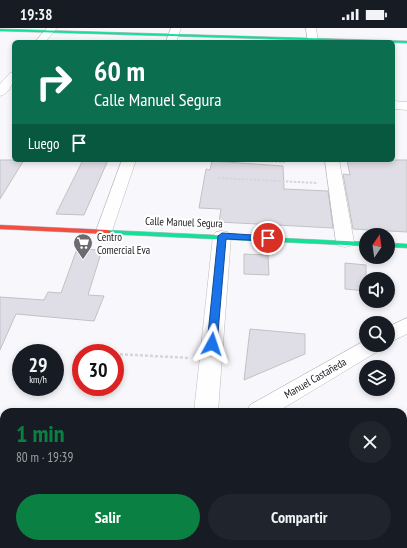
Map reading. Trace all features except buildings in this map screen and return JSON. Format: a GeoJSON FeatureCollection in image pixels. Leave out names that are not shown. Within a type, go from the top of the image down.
{"type":"FeatureCollection","features":[{"type":"Feature","properties":{"kind":"street"},"geometry":{"type":"LineString","coordinates":[[0,30],[50,30],[313,40],[311,28]]}},
{"type":"Feature","properties":{"kind":"street"},"geometry":{"type":"LineString","coordinates":[[42,40],[50,30]]}},
{"type":"Feature","properties":{"kind":"street"},"geometry":{"type":"LineString","coordinates":[[395,42],[407,42]]}},
{"type":"Feature","properties":{"kind":"street"},"geometry":{"type":"LineString","coordinates":[[0,92],[12,77]]}},
{"type":"Feature","properties":{"kind":"street"},"geometry":{"type":"LineString","coordinates":[[0,92],[12,93]]}},
{"type":"Feature","properties":{"kind":"street"},"geometry":{"type":"LineString","coordinates":[[395,106],[407,106]]}},
{"type":"Feature","properties":{"kind":"street"},"geometry":{"type":"LineString","coordinates":[[104,231],[128,162]]}},
{"type":"Feature","properties":{"kind":"street"},"geometry":{"type":"LineString","coordinates":[[332,162],[345,242]]}},
{"type":"Feature","properties":{"kind":"street","name":"Calle Manuel Segura"},"geometry":{"type":"LineString","coordinates":[[0,227],[359,243]]}},
{"type":"Feature","properties":{"kind":"street"},"geometry":{"type":"LineString","coordinates":[[206,408],[222,236]]}},
{"type":"Feature","properties":{"kind":"street"},"geometry":{"type":"LineString","coordinates":[[395,245],[407,246]]}},
{"type":"Feature","properties":{"kind":"street"},"geometry":{"type":"LineString","coordinates":[[395,332],[407,325]]}},
{"type":"Feature","properties":{"kind":"street","name":"Manuel Castañeda"},"geometry":{"type":"LineString","coordinates":[[265,408],[361,352]]}},
{"type":"Feature","properties":{"kind":"path"},"geometry":{"type":"LineString","coordinates":[[218,178],[336,184]]}},
{"type":"Feature","properties":{"kind":"path"},"geometry":{"type":"LineString","coordinates":[[124,354],[211,359]]}},
{"type":"Feature","properties":{"kind":"traffic: fast"},"geometry":{"type":"LineString","coordinates":[[0,30],[339,40]]}},
{"type":"Feature","properties":{"kind":"traffic: fast"},"geometry":{"type":"LineString","coordinates":[[395,42],[407,42]]}},
{"type":"Feature","properties":{"kind":"traffic: fast"},"geometry":{"type":"LineString","coordinates":[[108,232],[359,244]]}},
{"type":"Feature","properties":{"kind":"traffic: fast"},"geometry":{"type":"LineString","coordinates":[[395,245],[407,246]]}},
{"type":"Feature","properties":{"kind":"traffic: jam"},"geometry":{"type":"LineString","coordinates":[[0,227],[108,232]]}},
{"type":"Feature","properties":{"kind":"place","name":"Centro Comercial Eva"},"geometry":{"type":"Point","coordinates":[83,260]}},
{"type":"Feature","properties":{"kind":"route"},"geometry":{"type":"LineString","coordinates":[[212,344],[222,236],[268,238]]}}]}
